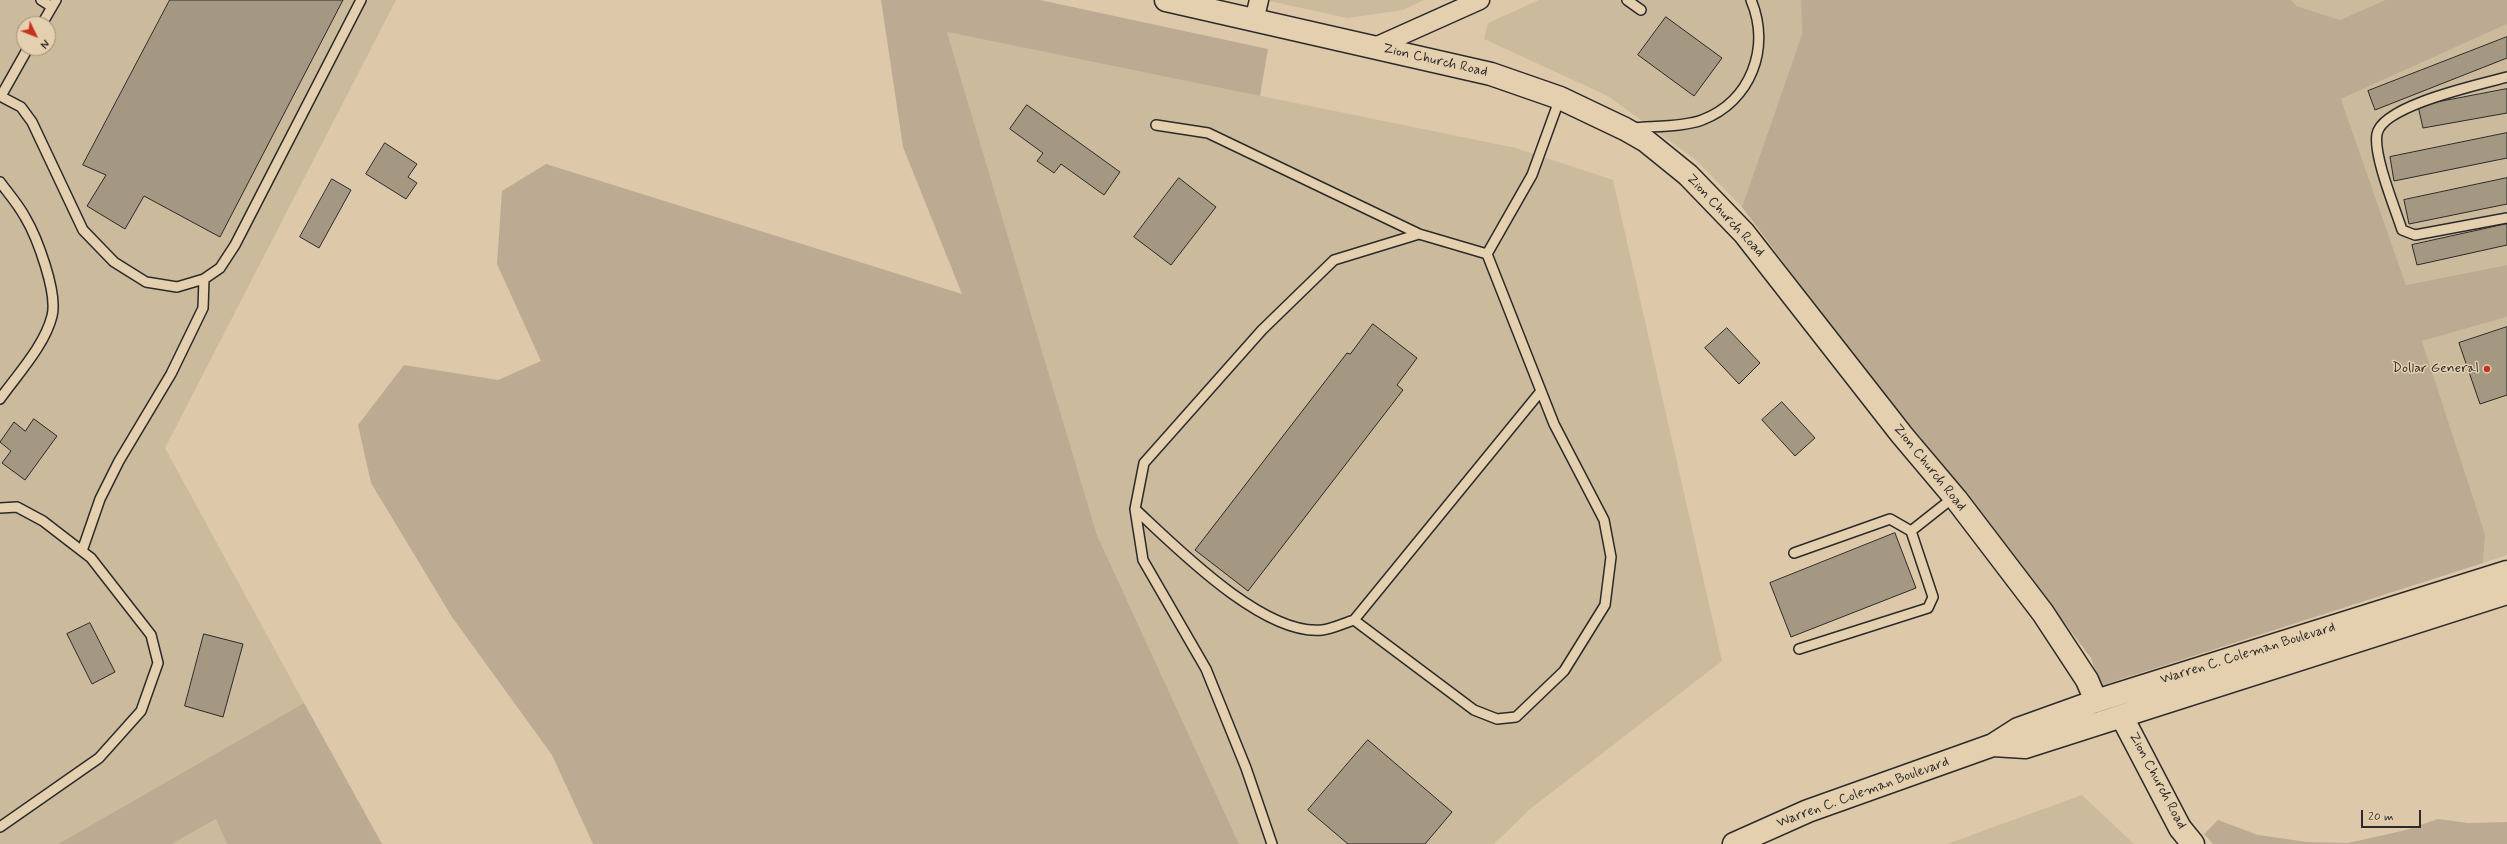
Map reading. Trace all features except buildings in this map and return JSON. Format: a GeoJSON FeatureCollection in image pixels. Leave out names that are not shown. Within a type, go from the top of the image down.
{"type":"FeatureCollection","features":[{"type":"Feature","properties":{"kind":"main road","name":"Zion Church Road"},"geometry":{"type":"LineString","coordinates":[[1166,0],[1256,10],[1375,47],[1491,74],[1560,98],[1626,129],[1646,141],[1688,175],[1744,233],[1902,435],[1954,497],[2043,613],[2087,680],[2096,701]]}},
{"type":"Feature","properties":{"kind":"main road","name":"Warren C. Coleman Boulevard"},"geometry":{"type":"LineString","coordinates":[[1734,844],[1808,811],[1994,745],[2018,729],[2096,701],[2507,572]]}},
{"type":"Feature","properties":{"kind":"main road","name":"Warren C. Coleman Boulevard"},"geometry":{"type":"LineString","coordinates":[[1994,745],[2025,747],[2507,593]]}},
{"type":"Feature","properties":{"kind":"main road","name":"Zion Church Road"},"geometry":{"type":"LineString","coordinates":[[2122,717],[2180,828],[2194,844]]}},
{"type":"Feature","properties":{"kind":"street"},"geometry":{"type":"LineString","coordinates":[[1375,47],[1480,0]]}},
{"type":"Feature","properties":{"kind":"lane"},"geometry":{"type":"LineString","coordinates":[[41,0],[54,3],[47,16]]}},
{"type":"Feature","properties":{"kind":"lane"},"geometry":{"type":"LineString","coordinates":[[23,56],[0,96],[21,106],[32,122],[83,230],[114,262],[146,282],[177,287],[204,279],[220,268],[245,229],[361,0]]}},
{"type":"Feature","properties":{"kind":"lane"},"geometry":{"type":"LineString","coordinates":[[1628,0],[1641,10]]}},
{"type":"Feature","properties":{"kind":"lane"},"geometry":{"type":"LineString","coordinates":[[1626,129],[1700,121],[1722,111],[1738,97],[1757,60],[1759,36],[1751,0]]}},
{"type":"Feature","properties":{"kind":"lane"},"geometry":{"type":"LineString","coordinates":[[2507,78],[2428,98],[2388,120],[2377,132],[2376,148],[2402,230],[2415,235],[2507,218]]}},
{"type":"Feature","properties":{"kind":"lane"},"geometry":{"type":"LineString","coordinates":[[1487,254],[1532,175],[1560,98]]}},
{"type":"Feature","properties":{"kind":"lane"},"geometry":{"type":"LineString","coordinates":[[1156,125],[1208,133],[1418,234],[1487,254]]}},
{"type":"Feature","properties":{"kind":"lane"},"geometry":{"type":"LineString","coordinates":[[0,182],[26,217],[43,257],[52,292],[53,316],[36,350],[0,399]]}},
{"type":"Feature","properties":{"kind":"lane"},"geometry":{"type":"LineString","coordinates":[[1272,844],[1246,768],[1206,669],[1143,560],[1135,509],[1144,463],[1262,330],[1334,260],[1418,234]]}},
{"type":"Feature","properties":{"kind":"lane"},"geometry":{"type":"LineString","coordinates":[[1354,620],[1474,710],[1497,719],[1516,717],[1564,671],[1605,605],[1612,557],[1604,520],[1554,424],[1487,254]]}},
{"type":"Feature","properties":{"kind":"lane"},"geometry":{"type":"LineString","coordinates":[[82,552],[100,499],[119,461],[171,374],[203,308],[204,279]]}},
{"type":"Feature","properties":{"kind":"lane"},"geometry":{"type":"LineString","coordinates":[[1135,509],[1228,593],[1289,627],[1322,630],[1354,620],[1541,391]]}},
{"type":"Feature","properties":{"kind":"lane"},"geometry":{"type":"LineString","coordinates":[[1911,530],[1954,497]]}},
{"type":"Feature","properties":{"kind":"lane"},"geometry":{"type":"LineString","coordinates":[[0,508],[17,507],[42,521],[91,558],[151,634],[158,663],[141,711],[99,758],[0,827]]}},
{"type":"Feature","properties":{"kind":"lane"},"geometry":{"type":"LineString","coordinates":[[1794,553],[1890,519],[1911,530],[1933,597],[1928,608],[1799,649]]}},
{"type":"Feature","properties":{"kind":"shaded area"},"geometry":{"type":"Polygon","coordinates":[[[0,0],[396,0],[165,448],[304,703],[58,844],[0,844],[0,0]]]}},
{"type":"Feature","properties":{"kind":"shaded area"},"geometry":{"type":"Polygon","coordinates":[[[881,0],[1040,0],[1268,49],[1260,96],[947,32],[1097,535],[1239,844],[593,844],[552,755],[452,617],[371,483],[358,425],[404,365],[498,380],[541,361],[497,264],[502,191],[546,164],[962,294],[903,147],[881,0]]]}},
{"type":"Feature","properties":{"kind":"shaded area"},"geometry":{"type":"Polygon","coordinates":[[[1265,0],[1424,0],[1403,10],[1347,18],[1265,0]]]}},
{"type":"Feature","properties":{"kind":"shaded area"},"geometry":{"type":"Polygon","coordinates":[[[1539,0],[1801,0],[1802,34],[1742,207],[1697,161],[1608,96],[1484,39],[1488,23],[1539,0]]]}},
{"type":"Feature","properties":{"kind":"shaded area"},"geometry":{"type":"Polygon","coordinates":[[[1801,0],[2291,0],[2297,6],[2340,20],[2385,0],[2507,0],[2507,24],[2341,99],[2406,285],[2507,265],[2507,317],[2422,341],[2485,534],[2483,563],[2100,686],[2091,658],[1968,495],[1852,354],[1742,207],[1802,34],[1801,0]]]}},
{"type":"Feature","properties":{"kind":"shaded area"},"geometry":{"type":"Polygon","coordinates":[[[2291,0],[2385,0],[2340,20],[2297,6],[2291,0]]]}},
{"type":"Feature","properties":{"kind":"shaded area"},"geometry":{"type":"Polygon","coordinates":[[[2507,24],[2507,265],[2406,285],[2341,99],[2507,24]]]}},
{"type":"Feature","properties":{"kind":"shaded area"},"geometry":{"type":"Polygon","coordinates":[[[947,32],[1516,148],[1613,180],[1722,661],[1530,809],[1494,844],[1239,844],[1097,535],[947,32]]]}},
{"type":"Feature","properties":{"kind":"shaded area"},"geometry":{"type":"Polygon","coordinates":[[[2507,317],[2507,555],[2483,563],[2485,534],[2422,341],[2507,317]]]}},
{"type":"Feature","properties":{"kind":"shaded area"},"geometry":{"type":"Polygon","coordinates":[[[304,703],[382,844],[227,844],[216,819],[172,844],[58,844],[304,703]]]}},
{"type":"Feature","properties":{"kind":"shaded area"},"geometry":{"type":"Polygon","coordinates":[[[2082,795],[2134,844],[1947,844],[2082,795]]]}},
{"type":"Feature","properties":{"kind":"shaded area"},"geometry":{"type":"Polygon","coordinates":[[[216,819],[228,844],[172,844],[216,819]]]}},
{"type":"Feature","properties":{"kind":"shaded area"},"geometry":{"type":"Polygon","coordinates":[[[2438,819],[2468,823],[2507,822],[2507,844],[2213,844],[2204,834],[2218,820],[2258,835],[2307,842],[2348,843],[2406,830],[2438,819]]]}},
{"type":"Feature","properties":{"kind":"place","name":"Dollar General"},"geometry":{"type":"Point","coordinates":[2487,369]}}]}
